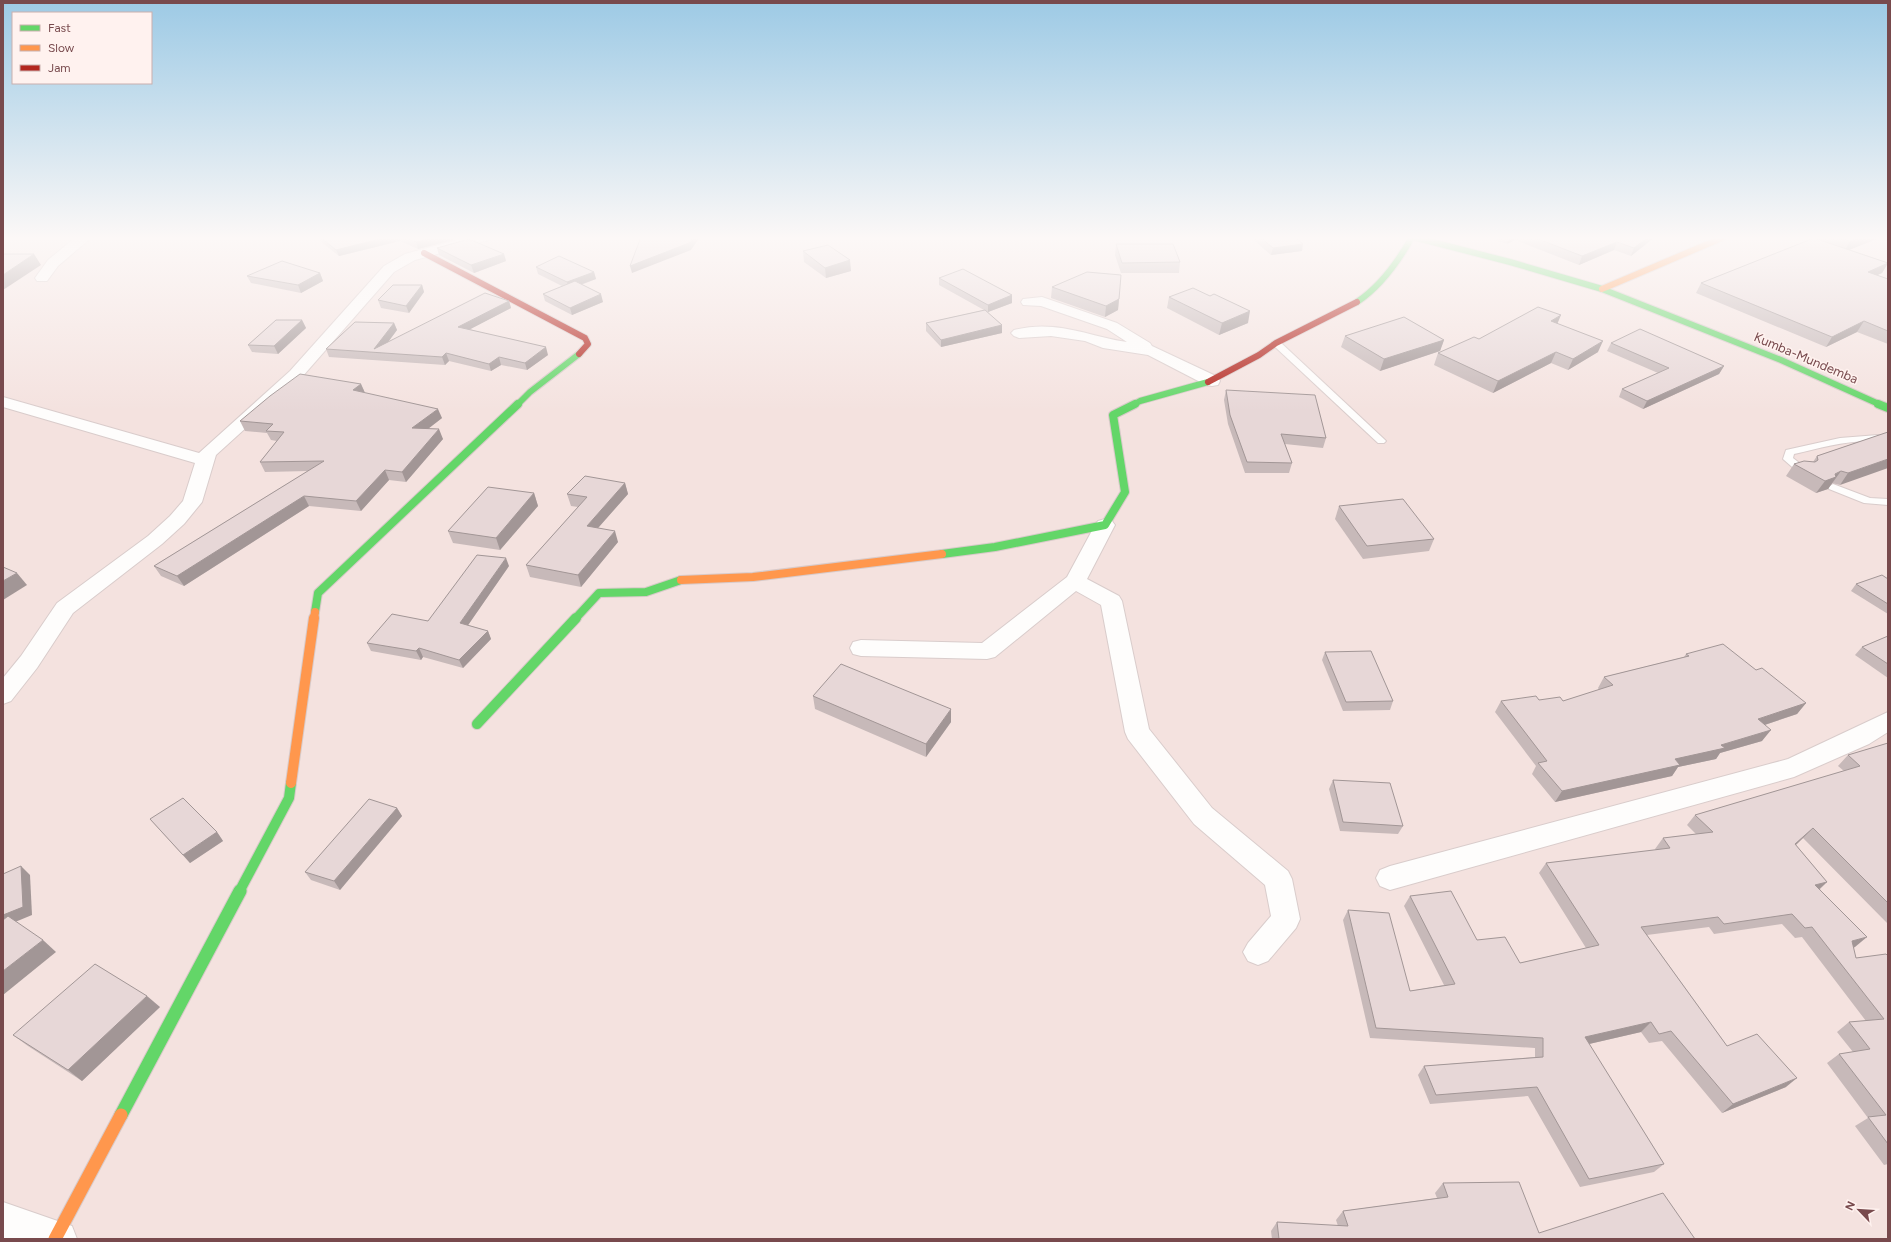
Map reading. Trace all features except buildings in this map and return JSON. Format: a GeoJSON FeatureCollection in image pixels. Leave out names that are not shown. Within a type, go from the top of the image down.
{"type":"FeatureCollection","features":[{"type":"Feature","properties":{"kind":"main road"},"geometry":{"type":"LineString","coordinates":[[57,1239],[288,798],[318,592],[530,392],[584,351],[588,344],[585,338],[574,331],[505,295]]}},
{"type":"Feature","properties":{"kind":"main road"},"geometry":{"type":"LineString","coordinates":[[477,724],[599,593],[646,592],[681,580],[752,577],[995,547],[1105,526],[1125,492],[1113,415],[1140,401],[1212,381],[1259,355],[1276,343],[1360,300],[1366,295]]}},
{"type":"Feature","properties":{"kind":"main road","name":"Kumba-Mundemba"},"geometry":{"type":"LineString","coordinates":[[1617,295],[1782,360],[1888,408]]}},
{"type":"Feature","properties":{"kind":"street"},"geometry":{"type":"LineString","coordinates":[[3,695],[29,662],[65,608],[155,540],[177,520],[192,502],[205,460],[214,445],[296,374],[335,332],[366,295]]}},
{"type":"Feature","properties":{"kind":"street"},"geometry":{"type":"LineString","coordinates":[[1028,302],[1042,301],[1112,326],[1152,351],[1212,381]]}},
{"type":"Feature","properties":{"kind":"street"},"geometry":{"type":"LineString","coordinates":[[1019,333],[1051,331],[1089,337],[1103,343],[1152,351]]}},
{"type":"Feature","properties":{"kind":"street"},"geometry":{"type":"LineString","coordinates":[[3,402],[205,460]]}},
{"type":"Feature","properties":{"kind":"street"},"geometry":{"type":"LineString","coordinates":[[861,648],[987,651],[1075,581],[1105,526]]}},
{"type":"Feature","properties":{"kind":"street"},"geometry":{"type":"LineString","coordinates":[[1075,581],[1111,601],[1137,732],[1203,816],[1278,878],[1286,919],[1258,952]]}},
{"type":"Feature","properties":{"kind":"street"},"geometry":{"type":"LineString","coordinates":[[1390,878],[1794,766],[1860,737],[1888,721]]}},
{"type":"Feature","properties":{"kind":"street"},"geometry":{"type":"LineString","coordinates":[[3,1220],[57,1239]]}},
{"type":"Feature","properties":{"kind":"lane"},"geometry":{"type":"LineString","coordinates":[[1276,343],[1381,441]]}},
{"type":"Feature","properties":{"kind":"lane"},"geometry":{"type":"LineString","coordinates":[[1802,470],[1788,459],[1790,452],[1872,437],[1888,440]]}},
{"type":"Feature","properties":{"kind":"lane"},"geometry":{"type":"LineString","coordinates":[[1833,487],[1868,501],[1888,502]]}},
{"type":"Feature","properties":{"kind":"shaded area"},"geometry":{"type":"Polygon","coordinates":[[[3,295],[1888,295],[1888,1239],[3,1239],[3,295]]]}},
{"type":"Feature","properties":{"kind":"traffic: fast"},"geometry":{"type":"LineString","coordinates":[[1357,302],[1367,295]]}},
{"type":"Feature","properties":{"kind":"traffic: fast"},"geometry":{"type":"LineString","coordinates":[[1617,295],[1781,360],[1888,408]]}},
{"type":"Feature","properties":{"kind":"traffic: fast"},"geometry":{"type":"LineString","coordinates":[[315,612],[318,593],[530,392],[579,354]]}},
{"type":"Feature","properties":{"kind":"traffic: fast"},"geometry":{"type":"LineString","coordinates":[[942,554],[995,547],[1105,525],[1125,492],[1113,415],[1140,401],[1208,382]]}},
{"type":"Feature","properties":{"kind":"traffic: fast"},"geometry":{"type":"LineString","coordinates":[[477,724],[599,593],[646,592],[681,580]]}},
{"type":"Feature","properties":{"kind":"traffic: fast"},"geometry":{"type":"LineString","coordinates":[[121,1115],[289,798],[291,783]]}},
{"type":"Feature","properties":{"kind":"traffic: slow"},"geometry":{"type":"LineString","coordinates":[[681,580],[753,577],[942,554]]}},
{"type":"Feature","properties":{"kind":"traffic: slow"},"geometry":{"type":"LineString","coordinates":[[291,783],[315,612]]}},
{"type":"Feature","properties":{"kind":"traffic: slow"},"geometry":{"type":"LineString","coordinates":[[55,1239],[121,1115]]}},
{"type":"Feature","properties":{"kind":"traffic: jam"},"geometry":{"type":"LineString","coordinates":[[503,295],[585,338],[588,344],[579,354]]}},
{"type":"Feature","properties":{"kind":"traffic: jam"},"geometry":{"type":"LineString","coordinates":[[1208,382],[1259,355],[1276,343],[1357,302]]}}]}
